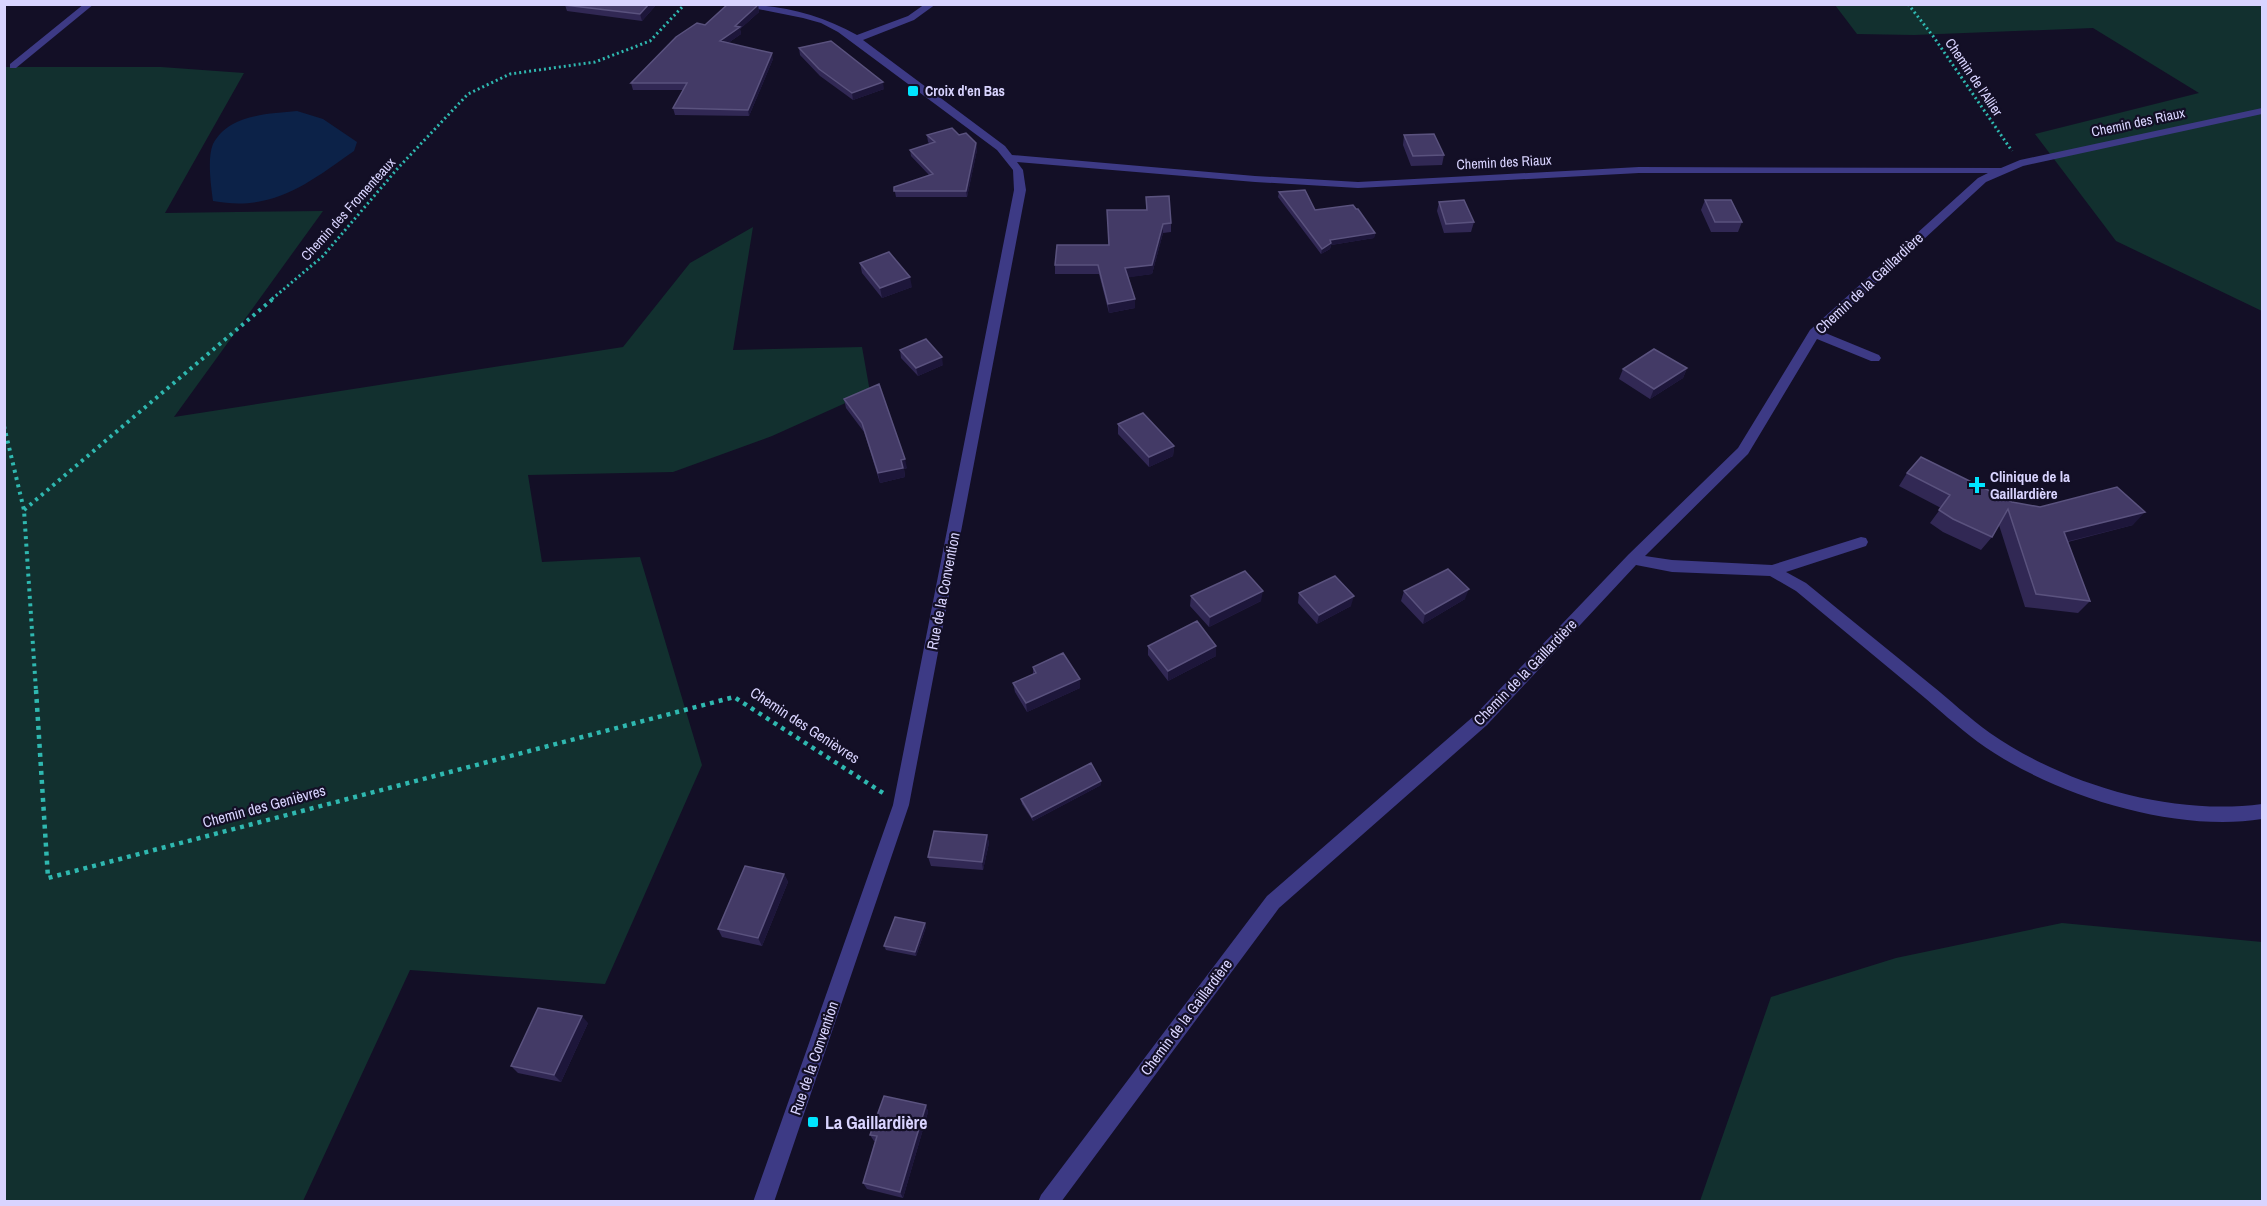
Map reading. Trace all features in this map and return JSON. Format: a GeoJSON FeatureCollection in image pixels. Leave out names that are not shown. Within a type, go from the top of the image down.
{"type":"FeatureCollection","features":[{"type":"Feature","properties":{"kind":"street"},"geometry":{"type":"LineString","coordinates":[[13,66],[90,4]]}},
{"type":"Feature","properties":{"kind":"street"},"geometry":{"type":"LineString","coordinates":[[737,4],[804,15],[824,21],[856,39],[986,136],[1011,158]]}},
{"type":"Feature","properties":{"kind":"street"},"geometry":{"type":"LineString","coordinates":[[856,39],[911,18],[932,4]]}},
{"type":"Feature","properties":{"kind":"street","name":"Chemin des Riaux"},"geometry":{"type":"LineString","coordinates":[[2020,163],[2262,111]]}},
{"type":"Feature","properties":{"kind":"street","name":"Chemin des Riaux"},"geometry":{"type":"LineString","coordinates":[[1011,158],[1255,180],[1358,184],[1639,170],[2000,170]]}},
{"type":"Feature","properties":{"kind":"street","name":"Rue de la Convention"},"geometry":{"type":"LineString","coordinates":[[763,1202],[901,805],[1020,190],[1018,170],[1011,158]]}},
{"type":"Feature","properties":{"kind":"street","name":"Chemin de la Gaillardière"},"geometry":{"type":"LineString","coordinates":[[1048,1202],[1273,902],[1480,720],[1633,559],[1743,451],[1814,333],[1982,180],[2020,163]]}},
{"type":"Feature","properties":{"kind":"street"},"geometry":{"type":"LineString","coordinates":[[1814,333],[1875,358]]}},
{"type":"Feature","properties":{"kind":"street"},"geometry":{"type":"LineString","coordinates":[[1633,559],[1672,566],[1772,571],[1861,542]]}},
{"type":"Feature","properties":{"kind":"street"},"geometry":{"type":"LineString","coordinates":[[1772,571],[1801,587],[1985,738],[2048,774],[2116,798],[2184,813],[2238,815],[2262,812]]}},
{"type":"Feature","properties":{"kind":"path","name":"Chemin des Fromenteaux"},"geometry":{"type":"LineString","coordinates":[[24,510],[323,256],[398,168],[468,94],[510,74],[595,62],[650,41],[685,4]]}},
{"type":"Feature","properties":{"kind":"path","name":"Chemin de l'Allier"},"geometry":{"type":"LineString","coordinates":[[1908,4],[1933,36],[2020,163]]}},
{"type":"Feature","properties":{"kind":"path","name":"Chemin des Genièvres"},"geometry":{"type":"LineString","coordinates":[[4,426],[24,510],[48,878],[734,697],[901,805]]}},
{"type":"Feature","properties":{"kind":"green space"},"geometry":{"type":"Polygon","coordinates":[[[1835,5],[2262,5],[2262,311],[2116,241],[2035,134],[2199,93],[2093,28],[1914,35],[1857,34],[1835,5]]]}},
{"type":"Feature","properties":{"kind":"green space"},"geometry":{"type":"Polygon","coordinates":[[[4,67],[161,67],[244,73],[165,213],[323,211],[174,417],[623,347],[690,263],[753,227],[733,350],[862,347],[870,392],[772,436],[673,472],[528,475],[542,562],[640,557],[702,765],[605,984],[410,970],[303,1201],[5,1201],[4,67]]]}},
{"type":"Feature","properties":{"kind":"green space"},"geometry":{"type":"Polygon","coordinates":[[[2062,923],[2262,942],[2262,1201],[1700,1201],[1771,997],[1896,958],[2062,923]]]}},
{"type":"Feature","properties":{"kind":"water"},"geometry":{"type":"Polygon","coordinates":[[[297,111],[323,119],[357,142],[354,151],[305,184],[272,199],[234,203],[213,201],[210,157],[213,144],[220,134],[239,121],[250,117],[297,111]]]}},
{"type":"Feature","properties":{"kind":"building"},"geometry":{"type":"Polygon","coordinates":[[[565,4],[649,4],[640,14],[565,4]]]}},
{"type":"Feature","properties":{"kind":"building"},"geometry":{"type":"Polygon","coordinates":[[[728,4],[758,5],[735,26],[740,27],[720,41],[772,53],[748,110],[673,108],[687,83],[631,83],[676,37],[697,23],[705,25],[728,4]]]}},
{"type":"Feature","properties":{"kind":"building"},"geometry":{"type":"Polygon","coordinates":[[[831,41],[883,82],[852,93],[819,69],[799,48],[831,41]]]}},
{"type":"Feature","properties":{"kind":"building"},"geometry":{"type":"Polygon","coordinates":[[[952,128],[959,135],[966,133],[976,143],[966,191],[894,191],[894,187],[933,174],[910,150],[935,142],[927,135],[952,128]]]}},
{"type":"Feature","properties":{"kind":"building"},"geometry":{"type":"Polygon","coordinates":[[[1434,134],[1444,155],[1413,156],[1404,135],[1434,134]]]}},
{"type":"Feature","properties":{"kind":"building"},"geometry":{"type":"Polygon","coordinates":[[[1305,190],[1315,210],[1353,205],[1375,233],[1330,240],[1331,243],[1322,249],[1279,192],[1305,190]]]}},
{"type":"Feature","properties":{"kind":"building"},"geometry":{"type":"Polygon","coordinates":[[[1169,196],[1171,223],[1163,224],[1152,265],[1125,268],[1135,299],[1108,304],[1098,265],[1055,265],[1057,245],[1109,245],[1107,210],[1147,210],[1146,197],[1169,196]]]}},
{"type":"Feature","properties":{"kind":"building"},"geometry":{"type":"Polygon","coordinates":[[[1464,200],[1474,222],[1446,224],[1439,202],[1464,200]]]}},
{"type":"Feature","properties":{"kind":"building"},"geometry":{"type":"Polygon","coordinates":[[[1705,200],[1731,200],[1742,222],[1715,222],[1705,200]]]}},
{"type":"Feature","properties":{"kind":"building"},"geometry":{"type":"Polygon","coordinates":[[[889,252],[910,277],[880,288],[860,263],[889,252]]]}},
{"type":"Feature","properties":{"kind":"building"},"geometry":{"type":"Polygon","coordinates":[[[926,339],[942,357],[916,368],[900,350],[926,339]]]}},
{"type":"Feature","properties":{"kind":"building"},"geometry":{"type":"Polygon","coordinates":[[[1654,349],[1687,368],[1654,389],[1623,369],[1654,349]]]}},
{"type":"Feature","properties":{"kind":"building"},"geometry":{"type":"Polygon","coordinates":[[[879,384],[905,459],[901,460],[903,468],[878,473],[862,423],[844,399],[879,384]]]}},
{"type":"Feature","properties":{"kind":"building"},"geometry":{"type":"Polygon","coordinates":[[[1143,413],[1174,446],[1149,457],[1118,424],[1143,413]]]}},
{"type":"Feature","properties":{"kind":"building"},"geometry":{"type":"Polygon","coordinates":[[[1921,457],[2012,502],[2040,507],[2117,487],[2145,512],[2064,532],[2090,601],[2036,594],[2008,509],[1992,537],[1953,519],[1939,510],[1950,495],[1907,473],[1921,457]]]}},
{"type":"Feature","properties":{"kind":"building"},"geometry":{"type":"Polygon","coordinates":[[[1448,569],[1469,589],[1425,614],[1404,591],[1448,569]]]}},
{"type":"Feature","properties":{"kind":"building"},"geometry":{"type":"Polygon","coordinates":[[[1245,571],[1263,591],[1210,617],[1191,596],[1245,571]]]}},
{"type":"Feature","properties":{"kind":"building"},"geometry":{"type":"Polygon","coordinates":[[[1335,576],[1354,596],[1319,615],[1299,593],[1335,576]]]}},
{"type":"Feature","properties":{"kind":"building"},"geometry":{"type":"Polygon","coordinates":[[[1197,621],[1216,646],[1168,671],[1148,646],[1197,621]]]}},
{"type":"Feature","properties":{"kind":"building"},"geometry":{"type":"Polygon","coordinates":[[[1063,653],[1080,679],[1026,703],[1013,683],[1036,673],[1033,667],[1063,653]]]}},
{"type":"Feature","properties":{"kind":"building"},"geometry":{"type":"Polygon","coordinates":[[[1091,763],[1101,781],[1032,817],[1021,799],[1091,763]]]}},
{"type":"Feature","properties":{"kind":"building"},"geometry":{"type":"Polygon","coordinates":[[[934,831],[987,835],[982,862],[928,857],[934,831]]]}},
{"type":"Feature","properties":{"kind":"building"},"geometry":{"type":"Polygon","coordinates":[[[745,866],[784,874],[758,938],[718,929],[745,866]]]}},
{"type":"Feature","properties":{"kind":"building"},"geometry":{"type":"Polygon","coordinates":[[[895,917],[925,923],[915,952],[884,946],[895,917]]]}},
{"type":"Feature","properties":{"kind":"building"},"geometry":{"type":"Polygon","coordinates":[[[538,1008],[582,1016],[554,1075],[511,1066],[538,1008]]]}},
{"type":"Feature","properties":{"kind":"building"},"geometry":{"type":"Polygon","coordinates":[[[884,1096],[926,1105],[900,1192],[863,1183],[877,1136],[870,1135],[884,1096]]]}},
{"type":"Feature","properties":{"kind":"place","name":"Croix d'en Bas"},"geometry":{"type":"Point","coordinates":[913,91]}},
{"type":"Feature","properties":{"kind":"place","name":"Clinique de la Gaillardière"},"geometry":{"type":"Point","coordinates":[1977,485]}},
{"type":"Feature","properties":{"kind":"place","name":"La Gaillardière"},"geometry":{"type":"Point","coordinates":[813,1122]}}]}
